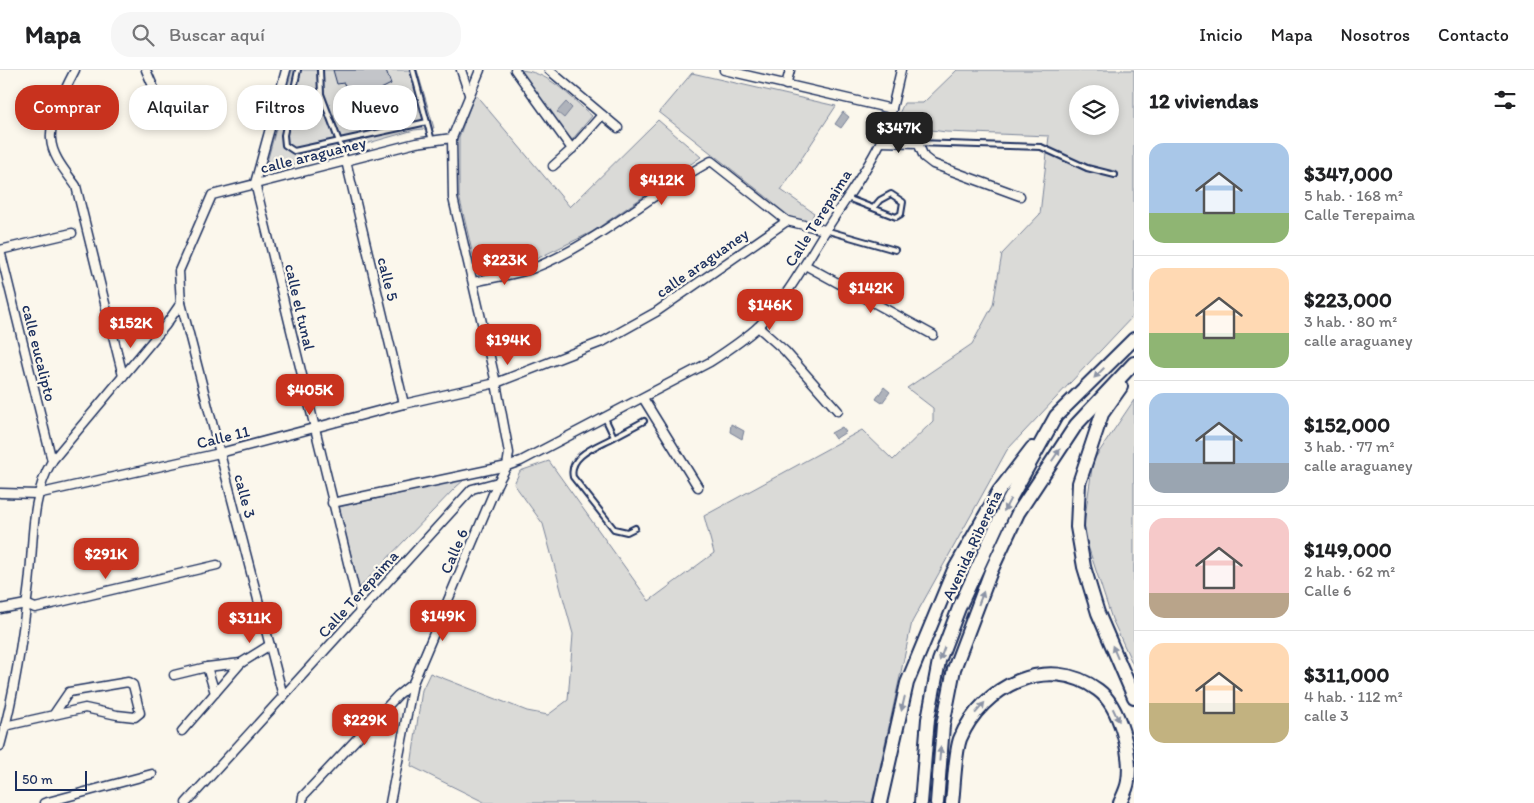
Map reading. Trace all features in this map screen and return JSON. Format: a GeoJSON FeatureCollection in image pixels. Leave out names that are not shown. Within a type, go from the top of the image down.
{"type":"FeatureCollection","features":[{"type":"Feature","properties":{"kind":"main road","name":"Avenida Ribereña"},"geometry":{"type":"LineString","coordinates":[[921,803],[928,719],[939,661],[959,608],[1006,506],[1056,416],[1134,339]]}},
{"type":"Feature","properties":{"kind":"main road","name":"Avenida Ribereña"},"geometry":{"type":"LineString","coordinates":[[937,803],[943,725],[954,669],[991,570],[1018,513],[1076,425],[1134,365]]}},
{"type":"Feature","properties":{"kind":"main road"},"geometry":{"type":"LineString","coordinates":[[1134,365],[1102,414],[1080,483],[1077,527],[1084,567],[1098,613],[1134,697]]}},
{"type":"Feature","properties":{"kind":"main road"},"geometry":{"type":"LineString","coordinates":[[880,803],[907,683],[953,572],[999,491],[1056,416]]}},
{"type":"Feature","properties":{"kind":"main road"},"geometry":{"type":"LineString","coordinates":[[952,803],[960,740],[978,708],[1006,685],[1037,675],[1080,680],[1099,691],[1111,705],[1120,724],[1126,746],[1128,781],[1120,803]]}},
{"type":"Feature","properties":{"kind":"street"},"geometry":{"type":"LineString","coordinates":[[75,70],[58,109],[51,139],[58,160],[76,186],[123,376]]}},
{"type":"Feature","properties":{"kind":"street"},"geometry":{"type":"LineString","coordinates":[[146,70],[152,85]]}},
{"type":"Feature","properties":{"kind":"street"},"geometry":{"type":"LineString","coordinates":[[255,183],[286,70]]}},
{"type":"Feature","properties":{"kind":"street"},"geometry":{"type":"LineString","coordinates":[[461,70],[469,94]]}},
{"type":"Feature","properties":{"kind":"street"},"geometry":{"type":"LineString","coordinates":[[480,70],[452,138],[453,198],[474,282],[509,453],[507,466],[498,482]]}},
{"type":"Feature","properties":{"kind":"street"},"geometry":{"type":"LineString","coordinates":[[515,70],[572,149]]}},
{"type":"Feature","properties":{"kind":"street"},"geometry":{"type":"LineString","coordinates":[[549,70],[618,128]]}},
{"type":"Feature","properties":{"kind":"street"},"geometry":{"type":"LineString","coordinates":[[724,70],[892,109]]}},
{"type":"Feature","properties":{"kind":"street"},"geometry":{"type":"LineString","coordinates":[[786,85],[790,70]]}},
{"type":"Feature","properties":{"kind":"street","name":"Calle Terepaima"},"geometry":{"type":"LineString","coordinates":[[332,503],[507,466],[605,418],[710,362],[738,344],[758,327],[776,306],[805,265],[881,142],[892,109],[901,70]]}},
{"type":"Feature","properties":{"kind":"street"},"geometry":{"type":"LineString","coordinates":[[553,166],[572,149],[602,115]]}},
{"type":"Feature","properties":{"kind":"street","name":"calle araguaney"},"geometry":{"type":"LineString","coordinates":[[181,303],[179,271],[212,195],[346,161],[452,138]]}},
{"type":"Feature","properties":{"kind":"street"},"geometry":{"type":"LineString","coordinates":[[881,142],[918,143],[924,157],[933,164],[1020,196]]}},
{"type":"Feature","properties":{"kind":"street","name":"calle 5"},"geometry":{"type":"LineString","coordinates":[[346,161],[404,404]]}},
{"type":"Feature","properties":{"kind":"street"},"geometry":{"type":"LineString","coordinates":[[474,282],[532,269],[566,254],[605,232],[680,178],[711,162],[787,221],[825,230]]}},
{"type":"Feature","properties":{"kind":"street","name":"calle el tunal"},"geometry":{"type":"LineString","coordinates":[[255,183],[360,612]]}},
{"type":"Feature","properties":{"kind":"street","name":"calle araguaney"},"geometry":{"type":"LineString","coordinates":[[496,383],[604,341],[656,312],[787,221]]}},
{"type":"Feature","properties":{"kind":"street"},"geometry":{"type":"LineString","coordinates":[[0,250],[72,233]]}},
{"type":"Feature","properties":{"kind":"street","name":"calle eucalipto"},"geometry":{"type":"LineString","coordinates":[[0,250],[52,461]]}},
{"type":"Feature","properties":{"kind":"street"},"geometry":{"type":"LineString","coordinates":[[805,265],[934,335]]}},
{"type":"Feature","properties":{"kind":"street"},"geometry":{"type":"LineString","coordinates":[[0,746],[14,694],[26,604],[37,494],[42,478],[52,461],[165,326],[181,303]]}},
{"type":"Feature","properties":{"kind":"street","name":"calle 3"},"geometry":{"type":"LineString","coordinates":[[181,303],[283,696]]}},
{"type":"Feature","properties":{"kind":"street"},"geometry":{"type":"LineString","coordinates":[[758,327],[785,351],[838,411]]}},
{"type":"Feature","properties":{"kind":"street","name":"Calle 11"},"geometry":{"type":"LineString","coordinates":[[0,493],[37,494],[220,453],[404,404],[496,383]]}},
{"type":"Feature","properties":{"kind":"street"},"geometry":{"type":"LineString","coordinates":[[642,398],[698,486]]}},
{"type":"Feature","properties":{"kind":"street","name":"Calle Terepaima"},"geometry":{"type":"LineString","coordinates":[[186,803],[472,489],[498,482]]}},
{"type":"Feature","properties":{"kind":"street","name":"Calle 6"},"geometry":{"type":"LineString","coordinates":[[390,803],[413,683],[498,482]]}},
{"type":"Feature","properties":{"kind":"street"},"geometry":{"type":"LineString","coordinates":[[0,610],[26,604],[36,608],[217,565]]}},
{"type":"Feature","properties":{"kind":"street"},"geometry":{"type":"LineString","coordinates":[[182,731],[241,663],[270,645]]}},
{"type":"Feature","properties":{"kind":"street"},"geometry":{"type":"LineString","coordinates":[[174,675],[207,667],[241,663]]}},
{"type":"Feature","properties":{"kind":"street"},"geometry":{"type":"LineString","coordinates":[[207,667],[215,693]]}},
{"type":"Feature","properties":{"kind":"street"},"geometry":{"type":"LineString","coordinates":[[5,726],[85,708],[117,716],[136,717],[140,713],[133,685],[128,682],[69,692],[54,714]]}},
{"type":"Feature","properties":{"kind":"street"},"geometry":{"type":"LineString","coordinates":[[302,803],[303,796],[398,695],[413,683]]}},
{"type":"Feature","properties":{"kind":"street"},"geometry":{"type":"LineString","coordinates":[[44,803],[152,774]]}},
{"type":"Feature","properties":{"kind":"lane"},"geometry":{"type":"LineString","coordinates":[[298,70],[284,134],[285,145],[294,151],[427,122]]}},
{"type":"Feature","properties":{"kind":"lane"},"geometry":{"type":"LineString","coordinates":[[320,70],[321,94],[346,161]]}},
{"type":"Feature","properties":{"kind":"lane"},"geometry":{"type":"LineString","coordinates":[[413,70],[432,141]]}},
{"type":"Feature","properties":{"kind":"lane"},"geometry":{"type":"LineString","coordinates":[[918,143],[1041,147],[1087,168],[1115,175]]}},
{"type":"Feature","properties":{"kind":"lane"},"geometry":{"type":"LineString","coordinates":[[847,198],[896,216],[901,214],[903,202],[891,194],[880,200],[874,207]]}},
{"type":"Feature","properties":{"kind":"lane"},"geometry":{"type":"LineString","coordinates":[[825,230],[895,250]]}},
{"type":"Feature","properties":{"kind":"lane"},"geometry":{"type":"LineString","coordinates":[[605,418],[614,437]]}},
{"type":"Feature","properties":{"kind":"lane"},"geometry":{"type":"LineString","coordinates":[[635,528],[627,532],[614,529],[573,477],[571,470],[577,458],[644,421]]}},
{"type":"Feature","properties":{"kind":"shaded area"},"geometry":{"type":"Polygon","coordinates":[[[292,70],[417,70],[434,128],[417,130],[417,85],[333,85],[333,130],[414,130],[264,173],[276,130],[323,130],[323,85],[288,85],[292,70]]]}},
{"type":"Feature","properties":{"kind":"shaded area"},"geometry":{"type":"Polygon","coordinates":[[[517,70],[528,71],[549,80],[567,93],[592,116],[572,140],[517,70]]]}},
{"type":"Feature","properties":{"kind":"shaded area"},"geometry":{"type":"Polygon","coordinates":[[[957,70],[1134,70],[1134,315],[1007,450],[912,622],[872,803],[486,803],[411,766],[422,690],[430,673],[527,711],[548,715],[568,700],[573,634],[543,524],[514,484],[520,471],[549,461],[649,601],[714,553],[704,516],[862,430],[893,460],[933,421],[933,408],[907,388],[972,344],[993,305],[1002,254],[1040,214],[1049,136],[946,132],[902,126],[897,118],[904,103],[923,103],[957,70]]]}},
{"type":"Feature","properties":{"kind":"shaded area"},"geometry":{"type":"Polygon","coordinates":[[[692,73],[836,106],[781,190],[814,213],[811,221],[788,219],[771,206],[773,202],[659,112],[692,73]]]}},
{"type":"Feature","properties":{"kind":"shaded area"},"geometry":{"type":"Polygon","coordinates":[[[475,94],[570,207],[658,120],[701,157],[592,232],[528,263],[477,272],[459,196],[459,137],[475,94]]]}},
{"type":"Feature","properties":{"kind":"shaded area"},"geometry":{"type":"Polygon","coordinates":[[[566,102],[572,108],[564,118],[557,112],[566,102]]]}},
{"type":"Feature","properties":{"kind":"shaded area"},"geometry":{"type":"Polygon","coordinates":[[[843,112],[849,117],[841,128],[835,124],[843,112]]]}},
{"type":"Feature","properties":{"kind":"shaded area"},"geometry":{"type":"Polygon","coordinates":[[[884,387],[890,392],[882,403],[876,399],[884,387]]]}},
{"type":"Feature","properties":{"kind":"shaded area"},"geometry":{"type":"Polygon","coordinates":[[[1134,400],[1134,667],[1112,619],[1083,531],[1093,461],[1134,400]]]}},
{"type":"Feature","properties":{"kind":"shaded area"},"geometry":{"type":"Polygon","coordinates":[[[731,424],[744,431],[742,439],[730,432],[731,424]]]}},
{"type":"Feature","properties":{"kind":"shaded area"},"geometry":{"type":"Polygon","coordinates":[[[842,427],[846,432],[835,439],[831,433],[842,427]]]}},
{"type":"Feature","properties":{"kind":"shaded area"},"geometry":{"type":"Polygon","coordinates":[[[465,479],[455,488],[359,588],[339,507],[465,479]]]}},
{"type":"Feature","properties":{"kind":"building"},"geometry":{"type":"Polygon","coordinates":[[[333,70],[386,70],[391,84],[344,85],[344,83],[337,84],[333,70]]]}}]}
